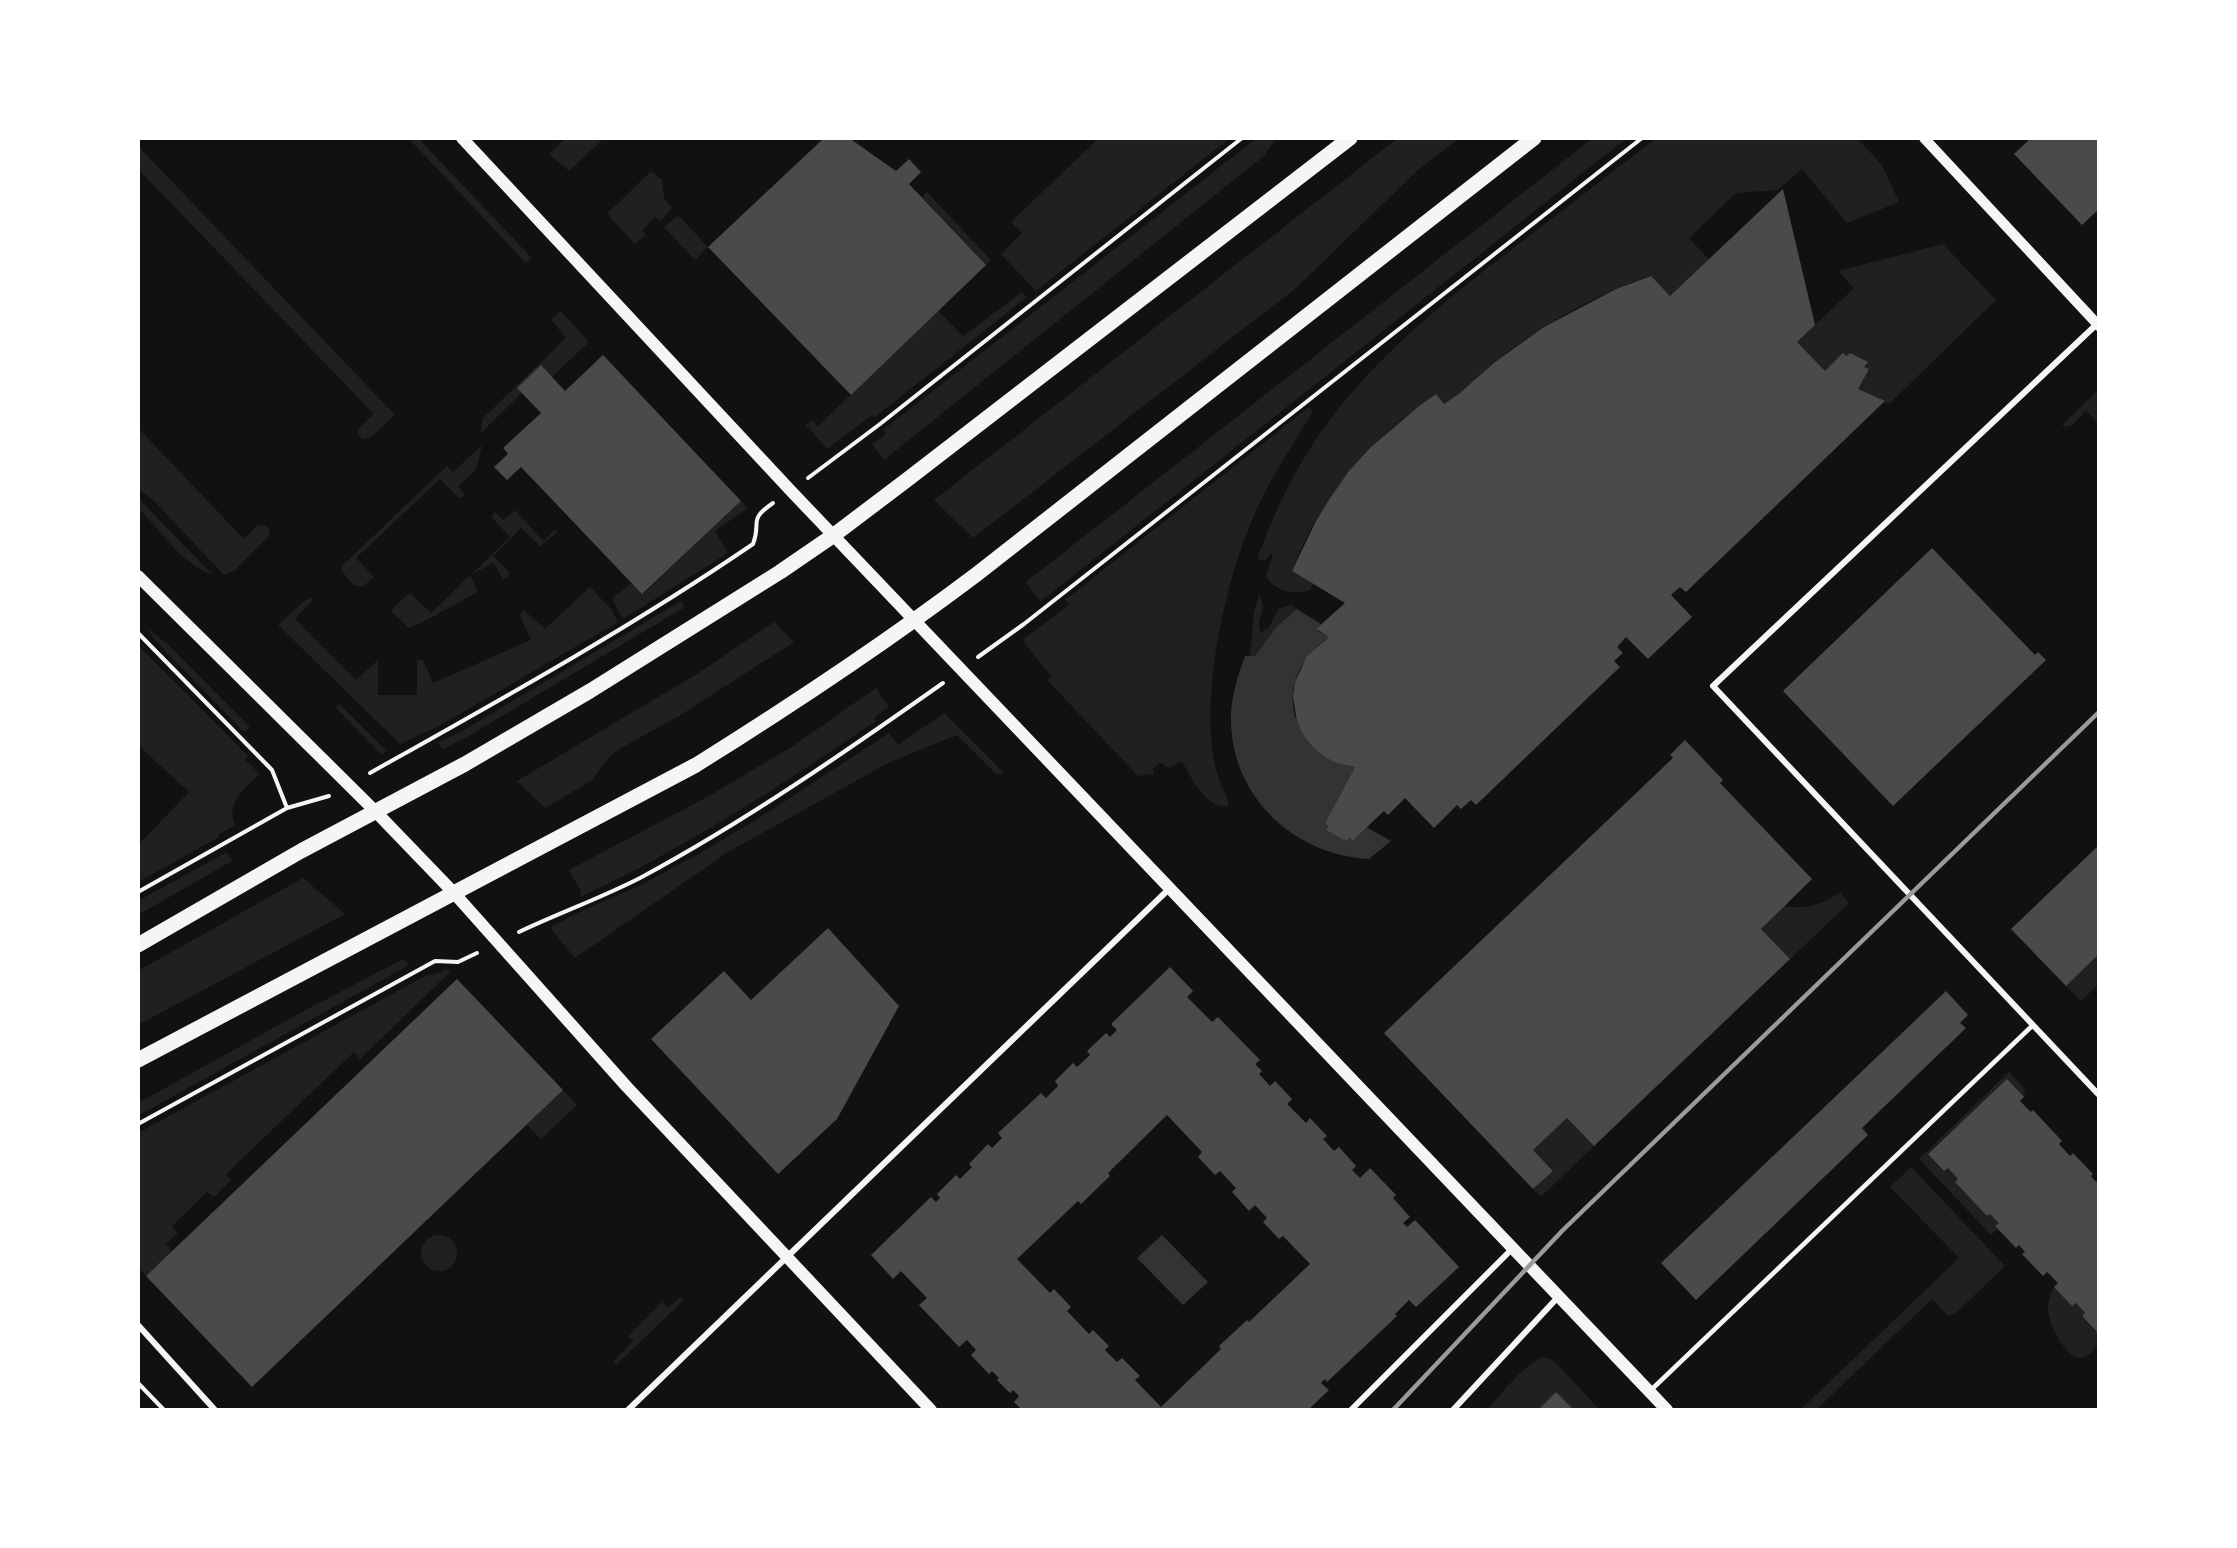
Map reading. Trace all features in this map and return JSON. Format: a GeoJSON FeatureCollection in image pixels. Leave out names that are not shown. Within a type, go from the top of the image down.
{"type":"FeatureCollection","features":[{"type":"Feature","properties":{"kind":"main road"},"geometry":{"type":"LineString","coordinates":[[462,138],[834,535],[1667,1410]]}},
{"type":"Feature","properties":{"kind":"main road"},"geometry":{"type":"LineString","coordinates":[[138,945],[302,851],[451,772],[590,691],[780,572],[834,535],[1350,138]]}},
{"type":"Feature","properties":{"kind":"main road"},"geometry":{"type":"LineString","coordinates":[[138,1060],[696,765],[784,710],[915,620],[1534,138]]}},
{"type":"Feature","properties":{"kind":"main road"},"geometry":{"type":"LineString","coordinates":[[138,576],[376,812],[454,893],[602,1059],[931,1410]]}},
{"type":"Feature","properties":{"kind":"street"},"geometry":{"type":"LineString","coordinates":[[1924,138],[2098,325],[1713,686],[2099,1095]]}},
{"type":"Feature","properties":{"kind":"street"},"geometry":{"type":"LineString","coordinates":[[628,1410],[1171,888]]}},
{"type":"Feature","properties":{"kind":"street"},"geometry":{"type":"LineString","coordinates":[[1352,1410],[1514,1247]]}},
{"type":"Feature","properties":{"kind":"street"},"geometry":{"type":"LineString","coordinates":[[1453,1410],[1560,1296]]}},
{"type":"Feature","properties":{"kind":"street"},"geometry":{"type":"LineString","coordinates":[[138,1325],[215,1410]]}},
{"type":"Feature","properties":{"kind":"lane"},"geometry":{"type":"LineString","coordinates":[[1650,1391],[2033,1025]]}},
{"type":"Feature","properties":{"kind":"path"},"geometry":{"type":"LineString","coordinates":[[816,472],[1242,138]]}},
{"type":"Feature","properties":{"kind":"path"},"geometry":{"type":"LineString","coordinates":[[1000,642],[1642,138]]}},
{"type":"Feature","properties":{"kind":"path"},"geometry":{"type":"LineString","coordinates":[[390,762],[621,630],[710,574],[753,544],[756,518],[759,512],[767,507]]}},
{"type":"Feature","properties":{"kind":"path"},"geometry":{"type":"LineString","coordinates":[[138,633],[272,770],[287,808]]}},
{"type":"Feature","properties":{"kind":"path"},"geometry":{"type":"LineString","coordinates":[[531,927],[611,892],[699,844],[781,795],[937,687]]}},
{"type":"Feature","properties":{"kind":"path"},"geometry":{"type":"LineString","coordinates":[[138,892],[295,804]]}},
{"type":"Feature","properties":{"kind":"path"},"geometry":{"type":"LineString","coordinates":[[138,1124],[435,961],[458,962],[472,955]]}},
{"type":"Feature","properties":{"kind":"path"},"geometry":{"type":"LineString","coordinates":[[138,1383],[164,1410]]}},
{"type":"Feature","properties":{"kind":"shaded area"},"geometry":{"type":"Polygon","coordinates":[[[408,138],[418,138],[532,258],[526,263],[408,138]]]}},
{"type":"Feature","properties":{"kind":"shaded area"},"geometry":{"type":"Polygon","coordinates":[[[566,138],[604,138],[569,171],[549,154],[566,138]]]}},
{"type":"Feature","properties":{"kind":"shaded area"},"geometry":{"type":"Polygon","coordinates":[[[1099,138],[1230,138],[1036,291],[1001,254],[1022,233],[1011,222],[1099,138]]]}},
{"type":"Feature","properties":{"kind":"shaded area"},"geometry":{"type":"Polygon","coordinates":[[[1257,138],[1276,138],[1264,156],[884,460],[872,444],[886,434],[883,430],[1257,138]]]}},
{"type":"Feature","properties":{"kind":"shaded area"},"geometry":{"type":"Polygon","coordinates":[[[1398,138],[1459,138],[1417,171],[1296,288],[973,538],[934,500],[1398,138]]]}},
{"type":"Feature","properties":{"kind":"shaded area"},"geometry":{"type":"Polygon","coordinates":[[[1593,138],[1627,138],[1040,602],[1026,582],[1593,138]]]}},
{"type":"Feature","properties":{"kind":"shaded area"},"geometry":{"type":"Polygon","coordinates":[[[1656,138],[1857,138],[1882,165],[1899,202],[1847,223],[1802,169],[1778,190],[1736,193],[1689,238],[1709,259],[1670,296],[1650,276],[1590,301],[1533,335],[1497,360],[1464,390],[1444,404],[1436,394],[1390,430],[1350,471],[1333,494],[1303,544],[1292,571],[1313,584],[1310,590],[1291,592],[1273,585],[1266,575],[1273,555],[1270,554],[1266,561],[1257,559],[1289,486],[1315,441],[1338,409],[1393,349],[1422,322],[1656,138]]]}},
{"type":"Feature","properties":{"kind":"shaded area"},"geometry":{"type":"Polygon","coordinates":[[[138,146],[395,415],[370,438],[363,439],[359,436],[358,429],[374,414],[138,169],[138,146]]]}},
{"type":"Feature","properties":{"kind":"shaded area"},"geometry":{"type":"Polygon","coordinates":[[[651,171],[662,180],[664,198],[672,208],[660,221],[655,217],[642,230],[646,235],[635,244],[608,213],[651,171]]]}},
{"type":"Feature","properties":{"kind":"shaded area"},"geometry":{"type":"Polygon","coordinates":[[[927,192],[991,260],[986,265],[922,197],[927,192]]]}},
{"type":"Feature","properties":{"kind":"shaded area"},"geometry":{"type":"Polygon","coordinates":[[[678,215],[708,247],[695,260],[664,227],[678,215]]]}},
{"type":"Feature","properties":{"kind":"shaded area"},"geometry":{"type":"Polygon","coordinates":[[[1943,244],[1996,300],[1889,404],[1858,389],[1868,369],[1864,367],[1867,362],[1850,353],[1825,371],[1797,342],[1854,288],[1838,271],[1943,244]]]}},
{"type":"Feature","properties":{"kind":"shaded area"},"geometry":{"type":"Polygon","coordinates":[[[1022,292],[1027,297],[875,417],[872,415],[827,449],[806,425],[812,420],[818,426],[938,311],[963,336],[1022,292]]]}},
{"type":"Feature","properties":{"kind":"shaded area"},"geometry":{"type":"Polygon","coordinates":[[[561,311],[589,342],[552,377],[517,388],[522,393],[481,433],[482,419],[566,338],[552,321],[553,317],[561,311]]]}},
{"type":"Feature","properties":{"kind":"shaded area"},"geometry":{"type":"Polygon","coordinates":[[[2096,392],[2099,395],[2099,424],[2086,411],[2072,425],[2066,427],[2062,425],[2096,392]]]}},
{"type":"Feature","properties":{"kind":"shaded area"},"geometry":{"type":"Polygon","coordinates":[[[1309,407],[1313,411],[1280,465],[1250,526],[1238,557],[1220,626],[1211,696],[1211,729],[1216,770],[1229,802],[1228,806],[1221,806],[1213,803],[1200,791],[1182,761],[1169,768],[1161,763],[1153,769],[1154,774],[1138,776],[1047,680],[1051,676],[1022,640],[1069,605],[1065,600],[1309,407]]]}},
{"type":"Feature","properties":{"kind":"shaded area"},"geometry":{"type":"Polygon","coordinates":[[[138,428],[244,539],[257,526],[265,525],[269,529],[269,536],[234,571],[224,575],[156,503],[138,488],[138,428]]]}},
{"type":"Feature","properties":{"kind":"shaded area"},"geometry":{"type":"Polygon","coordinates":[[[482,445],[476,470],[458,486],[466,496],[459,498],[440,479],[356,558],[373,578],[362,587],[353,585],[342,571],[342,566],[447,466],[453,472],[482,445]]]}},
{"type":"Feature","properties":{"kind":"shaded area"},"geometry":{"type":"Polygon","coordinates":[[[138,498],[213,575],[191,563],[172,546],[138,508],[138,498]]]}},
{"type":"Feature","properties":{"kind":"shaded area"},"geometry":{"type":"Polygon","coordinates":[[[741,501],[748,508],[715,531],[728,553],[623,619],[612,599],[632,583],[643,594],[741,501]]]}},
{"type":"Feature","properties":{"kind":"shaded area"},"geometry":{"type":"Polygon","coordinates":[[[515,510],[543,541],[555,530],[557,532],[540,546],[521,528],[493,556],[509,572],[508,577],[503,580],[494,563],[471,574],[510,537],[492,518],[495,512],[503,520],[515,510]]]}},
{"type":"Feature","properties":{"kind":"shaded area"},"geometry":{"type":"Polygon","coordinates":[[[470,575],[478,592],[417,625],[409,628],[391,610],[408,594],[411,594],[431,613],[470,575]]]}},
{"type":"Feature","properties":{"kind":"shaded area"},"geometry":{"type":"Polygon","coordinates":[[[590,587],[611,609],[618,622],[439,726],[400,744],[278,625],[311,597],[312,601],[295,619],[356,680],[378,660],[378,695],[417,695],[417,659],[423,660],[433,683],[531,640],[520,616],[522,611],[524,610],[545,629],[590,587]]]}},
{"type":"Feature","properties":{"kind":"shaded area"},"geometry":{"type":"Polygon","coordinates":[[[1259,595],[1263,605],[1259,623],[1261,632],[1269,628],[1278,609],[1291,605],[1297,609],[1276,627],[1255,656],[1250,656],[1254,612],[1259,595]]]}},
{"type":"Feature","properties":{"kind":"shaded area"},"geometry":{"type":"Polygon","coordinates":[[[681,601],[685,607],[467,737],[443,749],[437,743],[462,731],[681,601]]]}},
{"type":"Feature","properties":{"kind":"shaded area"},"geometry":{"type":"Polygon","coordinates":[[[1297,609],[1321,624],[1316,630],[1329,637],[1310,654],[1298,673],[1293,692],[1294,711],[1301,729],[1314,745],[1332,758],[1355,767],[1325,823],[1328,826],[1326,830],[1352,840],[1366,827],[1391,841],[1369,859],[1342,855],[1317,847],[1294,834],[1273,818],[1256,799],[1243,776],[1235,751],[1231,724],[1232,706],[1245,656],[1255,656],[1276,627],[1297,609]]]}},
{"type":"Feature","properties":{"kind":"shaded area"},"geometry":{"type":"Polygon","coordinates":[[[774,622],[794,642],[679,716],[621,748],[608,758],[591,781],[545,808],[517,781],[697,674],[774,622]]]}},
{"type":"Feature","properties":{"kind":"shaded area"},"geometry":{"type":"Polygon","coordinates":[[[147,628],[167,644],[250,727],[244,732],[167,653],[147,628]]]}},
{"type":"Feature","properties":{"kind":"shaded area"},"geometry":{"type":"Polygon","coordinates":[[[138,645],[248,756],[245,760],[260,774],[238,796],[233,809],[235,825],[218,835],[219,837],[138,882],[138,845],[189,792],[138,745],[138,645]]]}},
{"type":"Feature","properties":{"kind":"shaded area"},"geometry":{"type":"Polygon","coordinates":[[[876,688],[889,707],[874,718],[876,721],[695,837],[580,897],[581,891],[569,870],[709,796],[793,746],[876,688]]]}},
{"type":"Feature","properties":{"kind":"shaded area"},"geometry":{"type":"Polygon","coordinates":[[[339,704],[386,751],[382,755],[336,708],[339,704]]]}},
{"type":"Feature","properties":{"kind":"shaded area"},"geometry":{"type":"Polygon","coordinates":[[[944,713],[1004,773],[997,775],[957,735],[888,763],[728,852],[575,958],[550,928],[573,915],[643,884],[700,853],[756,820],[889,733],[898,745],[944,713]]]}},
{"type":"Feature","properties":{"kind":"shaded area"},"geometry":{"type":"Polygon","coordinates":[[[227,852],[232,861],[138,915],[138,901],[227,852]]]}},
{"type":"Feature","properties":{"kind":"shaded area"},"geometry":{"type":"Polygon","coordinates":[[[303,878],[345,914],[138,1025],[138,971],[303,878]]]}},
{"type":"Feature","properties":{"kind":"shaded area"},"geometry":{"type":"Polygon","coordinates":[[[1840,892],[1849,903],[1790,959],[1761,929],[1784,906],[1814,905],[1840,892]]]}},
{"type":"Feature","properties":{"kind":"shaded area"},"geometry":{"type":"Polygon","coordinates":[[[2099,954],[2099,984],[2081,1001],[2066,986],[2099,954]]]}},
{"type":"Feature","properties":{"kind":"shaded area"},"geometry":{"type":"Polygon","coordinates":[[[403,959],[409,965],[138,1116],[138,1103],[403,959]]]}},
{"type":"Feature","properties":{"kind":"shaded area"},"geometry":{"type":"Polygon","coordinates":[[[447,969],[450,972],[360,1059],[354,1052],[226,1174],[231,1180],[214,1197],[207,1192],[172,1226],[178,1233],[166,1244],[172,1251],[146,1276],[138,1267],[138,1133],[427,975],[447,969]]]}},
{"type":"Feature","properties":{"kind":"shaded area"},"geometry":{"type":"Polygon","coordinates":[[[2009,1072],[2026,1090],[2023,1093],[2024,1097],[2007,1080],[1928,1153],[1944,1171],[1948,1168],[1958,1179],[1955,1182],[1987,1216],[1990,1214],[1999,1223],[1996,1226],[1998,1229],[1991,1235],[1919,1159],[2009,1072]]]}},
{"type":"Feature","properties":{"kind":"shaded area"},"geometry":{"type":"Polygon","coordinates":[[[563,1090],[577,1105],[541,1139],[527,1125],[563,1090]]]}},
{"type":"Feature","properties":{"kind":"shaded area"},"geometry":{"type":"Polygon","coordinates":[[[1567,1118],[1594,1146],[1541,1197],[1533,1189],[1553,1170],[1533,1150],[1567,1118]]]}},
{"type":"Feature","properties":{"kind":"shaded area"},"geometry":{"type":"Polygon","coordinates":[[[1911,1167],[2005,1266],[1955,1314],[1947,1315],[1932,1299],[1816,1410],[1800,1410],[1959,1258],[1890,1187],[1911,1167]]]}},
{"type":"Feature","properties":{"kind":"shaded area"},"geometry":{"type":"Polygon","coordinates":[[[439,1235],[452,1240],[457,1253],[452,1266],[439,1271],[426,1266],[421,1253],[426,1240],[439,1235]]]}},
{"type":"Feature","properties":{"kind":"shaded area"},"geometry":{"type":"Polygon","coordinates":[[[1162,1235],[1208,1282],[1183,1305],[1137,1258],[1162,1235]]]}},
{"type":"Feature","properties":{"kind":"shaded area"},"geometry":{"type":"Polygon","coordinates":[[[2054,1287],[2076,1303],[2085,1313],[2082,1317],[2099,1334],[2099,1344],[2086,1356],[2080,1358],[2069,1352],[2054,1330],[2048,1309],[2054,1287]]]}},
{"type":"Feature","properties":{"kind":"shaded area"},"geometry":{"type":"Polygon","coordinates":[[[680,1297],[684,1300],[616,1365],[613,1361],[633,1341],[628,1336],[662,1302],[668,1308],[680,1297]]]}},
{"type":"Feature","properties":{"kind":"shaded area"},"geometry":{"type":"Polygon","coordinates":[[[1543,1357],[1551,1359],[1558,1365],[1600,1410],[1574,1410],[1556,1392],[1538,1410],[1487,1410],[1520,1373],[1543,1357]]]}},
{"type":"Feature","properties":{"kind":"building"},"geometry":{"type":"Polygon","coordinates":[[[824,138],[849,138],[896,171],[909,159],[921,172],[909,184],[986,265],[851,395],[708,247],[824,138]]]}},
{"type":"Feature","properties":{"kind":"building"},"geometry":{"type":"Polygon","coordinates":[[[2031,138],[2099,138],[2099,209],[2082,225],[2014,154],[2031,138]]]}},
{"type":"Feature","properties":{"kind":"building"},"geometry":{"type":"Polygon","coordinates":[[[1783,189],[1815,325],[1797,342],[1825,371],[1843,353],[1846,356],[1850,353],[1868,362],[1864,367],[1869,369],[1858,389],[1885,401],[1686,592],[1680,587],[1671,595],[1692,617],[1648,659],[1626,637],[1617,647],[1623,653],[1614,661],[1620,667],[1476,805],[1471,800],[1461,809],[1457,805],[1434,828],[1405,798],[1388,815],[1384,811],[1352,841],[1350,838],[1346,841],[1326,830],[1328,826],[1325,823],[1355,767],[1337,763],[1313,747],[1297,722],[1293,697],[1295,682],[1307,656],[1329,637],[1316,629],[1345,603],[1292,571],[1316,521],[1349,471],[1371,447],[1419,406],[1436,394],[1444,404],[1495,362],[1544,327],[1616,289],[1651,276],[1670,296],[1783,189]]]}},
{"type":"Feature","properties":{"kind":"building"},"geometry":{"type":"Polygon","coordinates":[[[603,355],[741,501],[642,594],[521,467],[507,480],[494,467],[508,454],[503,448],[541,413],[517,388],[541,365],[565,391],[603,355]]]}},
{"type":"Feature","properties":{"kind":"building"},"geometry":{"type":"Polygon","coordinates":[[[1932,548],[2035,655],[2038,652],[2046,660],[1893,806],[1783,691],[1932,548]]]}},
{"type":"Feature","properties":{"kind":"building"},"geometry":{"type":"Polygon","coordinates":[[[1685,740],[1723,780],[1720,783],[1812,879],[1761,929],[1790,959],[1594,1146],[1567,1118],[1533,1150],[1553,1171],[1533,1189],[1384,1033],[1673,758],[1670,755],[1685,740]]]}},
{"type":"Feature","properties":{"kind":"building"},"geometry":{"type":"Polygon","coordinates":[[[2099,845],[2099,954],[2066,986],[2011,929],[2099,845]]]}},
{"type":"Feature","properties":{"kind":"building"},"geometry":{"type":"Polygon","coordinates":[[[828,928],[899,1006],[837,1119],[778,1174],[651,1039],[724,971],[751,1000],[828,928]]]}},
{"type":"Feature","properties":{"kind":"building"},"geometry":{"type":"Polygon","coordinates":[[[1170,967],[1193,991],[1187,997],[1212,1022],[1218,1017],[1260,1060],[1255,1064],[1262,1071],[1259,1074],[1270,1086],[1275,1081],[1292,1099],[1287,1104],[1306,1123],[1310,1118],[1327,1136],[1323,1139],[1334,1151],[1339,1147],[1356,1166],[1352,1170],[1360,1178],[1370,1168],[1396,1195],[1393,1198],[1410,1217],[1403,1223],[1407,1227],[1415,1220],[1459,1267],[1416,1307],[1409,1300],[1395,1314],[1397,1316],[1327,1382],[1325,1379],[1321,1383],[1329,1390],[1308,1410],[1022,1410],[1014,1402],[1019,1396],[1013,1390],[1010,1393],[997,1380],[999,1378],[992,1371],[989,1374],[971,1355],[976,1350],[967,1340],[959,1347],[919,1305],[927,1298],[901,1271],[893,1279],[871,1255],[931,1197],[936,1202],[940,1198],[937,1194],[956,1175],[960,1179],[972,1167],[969,1164],[988,1144],[992,1148],[1002,1138],[998,1133],[1041,1093],[1046,1098],[1058,1086],[1055,1081],[1073,1063],[1077,1067],[1090,1055],[1087,1051],[1106,1033],[1110,1037],[1117,1030],[1111,1024],[1170,967]],[[1167,1115],[1108,1173],[1110,1176],[1081,1204],[1078,1201],[1017,1259],[1050,1293],[1054,1289],[1071,1307],[1067,1311],[1089,1334],[1093,1330],[1109,1346],[1105,1350],[1117,1362],[1122,1358],[1140,1376],[1135,1380],[1161,1407],[1221,1349],[1219,1346],[1247,1320],[1249,1322],[1310,1264],[1283,1236],[1279,1239],[1263,1222],[1267,1218],[1255,1205],[1249,1211],[1232,1192],[1236,1188],[1220,1171],[1215,1175],[1198,1157],[1202,1152],[1167,1115]]]}},
{"type":"Feature","properties":{"kind":"building"},"geometry":{"type":"Polygon","coordinates":[[[457,979],[563,1090],[252,1387],[146,1276],[457,979]]]}},
{"type":"Feature","properties":{"kind":"building"},"geometry":{"type":"Polygon","coordinates":[[[1946,991],[1968,1015],[1960,1023],[1966,1028],[1862,1128],[1868,1135],[1696,1300],[1661,1263],[1946,991]]]}},
{"type":"Feature","properties":{"kind":"building"},"geometry":{"type":"Polygon","coordinates":[[[2007,1079],[2024,1097],[2020,1101],[2031,1112],[2033,1110],[2062,1141],[2059,1144],[2070,1156],[2073,1153],[2093,1174],[2091,1176],[2095,1181],[2099,1182],[2099,1334],[2082,1316],[2085,1313],[2076,1303],[2072,1306],[2054,1287],[2058,1283],[2047,1272],[2043,1276],[2022,1254],[2025,1252],[2019,1245],[2016,1248],[1995,1226],[1999,1223],[1990,1214],[1987,1216],[1955,1182],[1958,1179],[1948,1168],[1944,1171],[1928,1154],[2007,1079]]]}},
{"type":"Feature","properties":{"kind":"building"},"geometry":{"type":"Polygon","coordinates":[[[1556,1392],[1574,1410],[1538,1410],[1556,1392]]]}},
{"type":"Feature","properties":{"kind":"railway"},"geometry":{"type":"LineString","coordinates":[[1393,1410],[1563,1230],[2099,712]]}}]}
